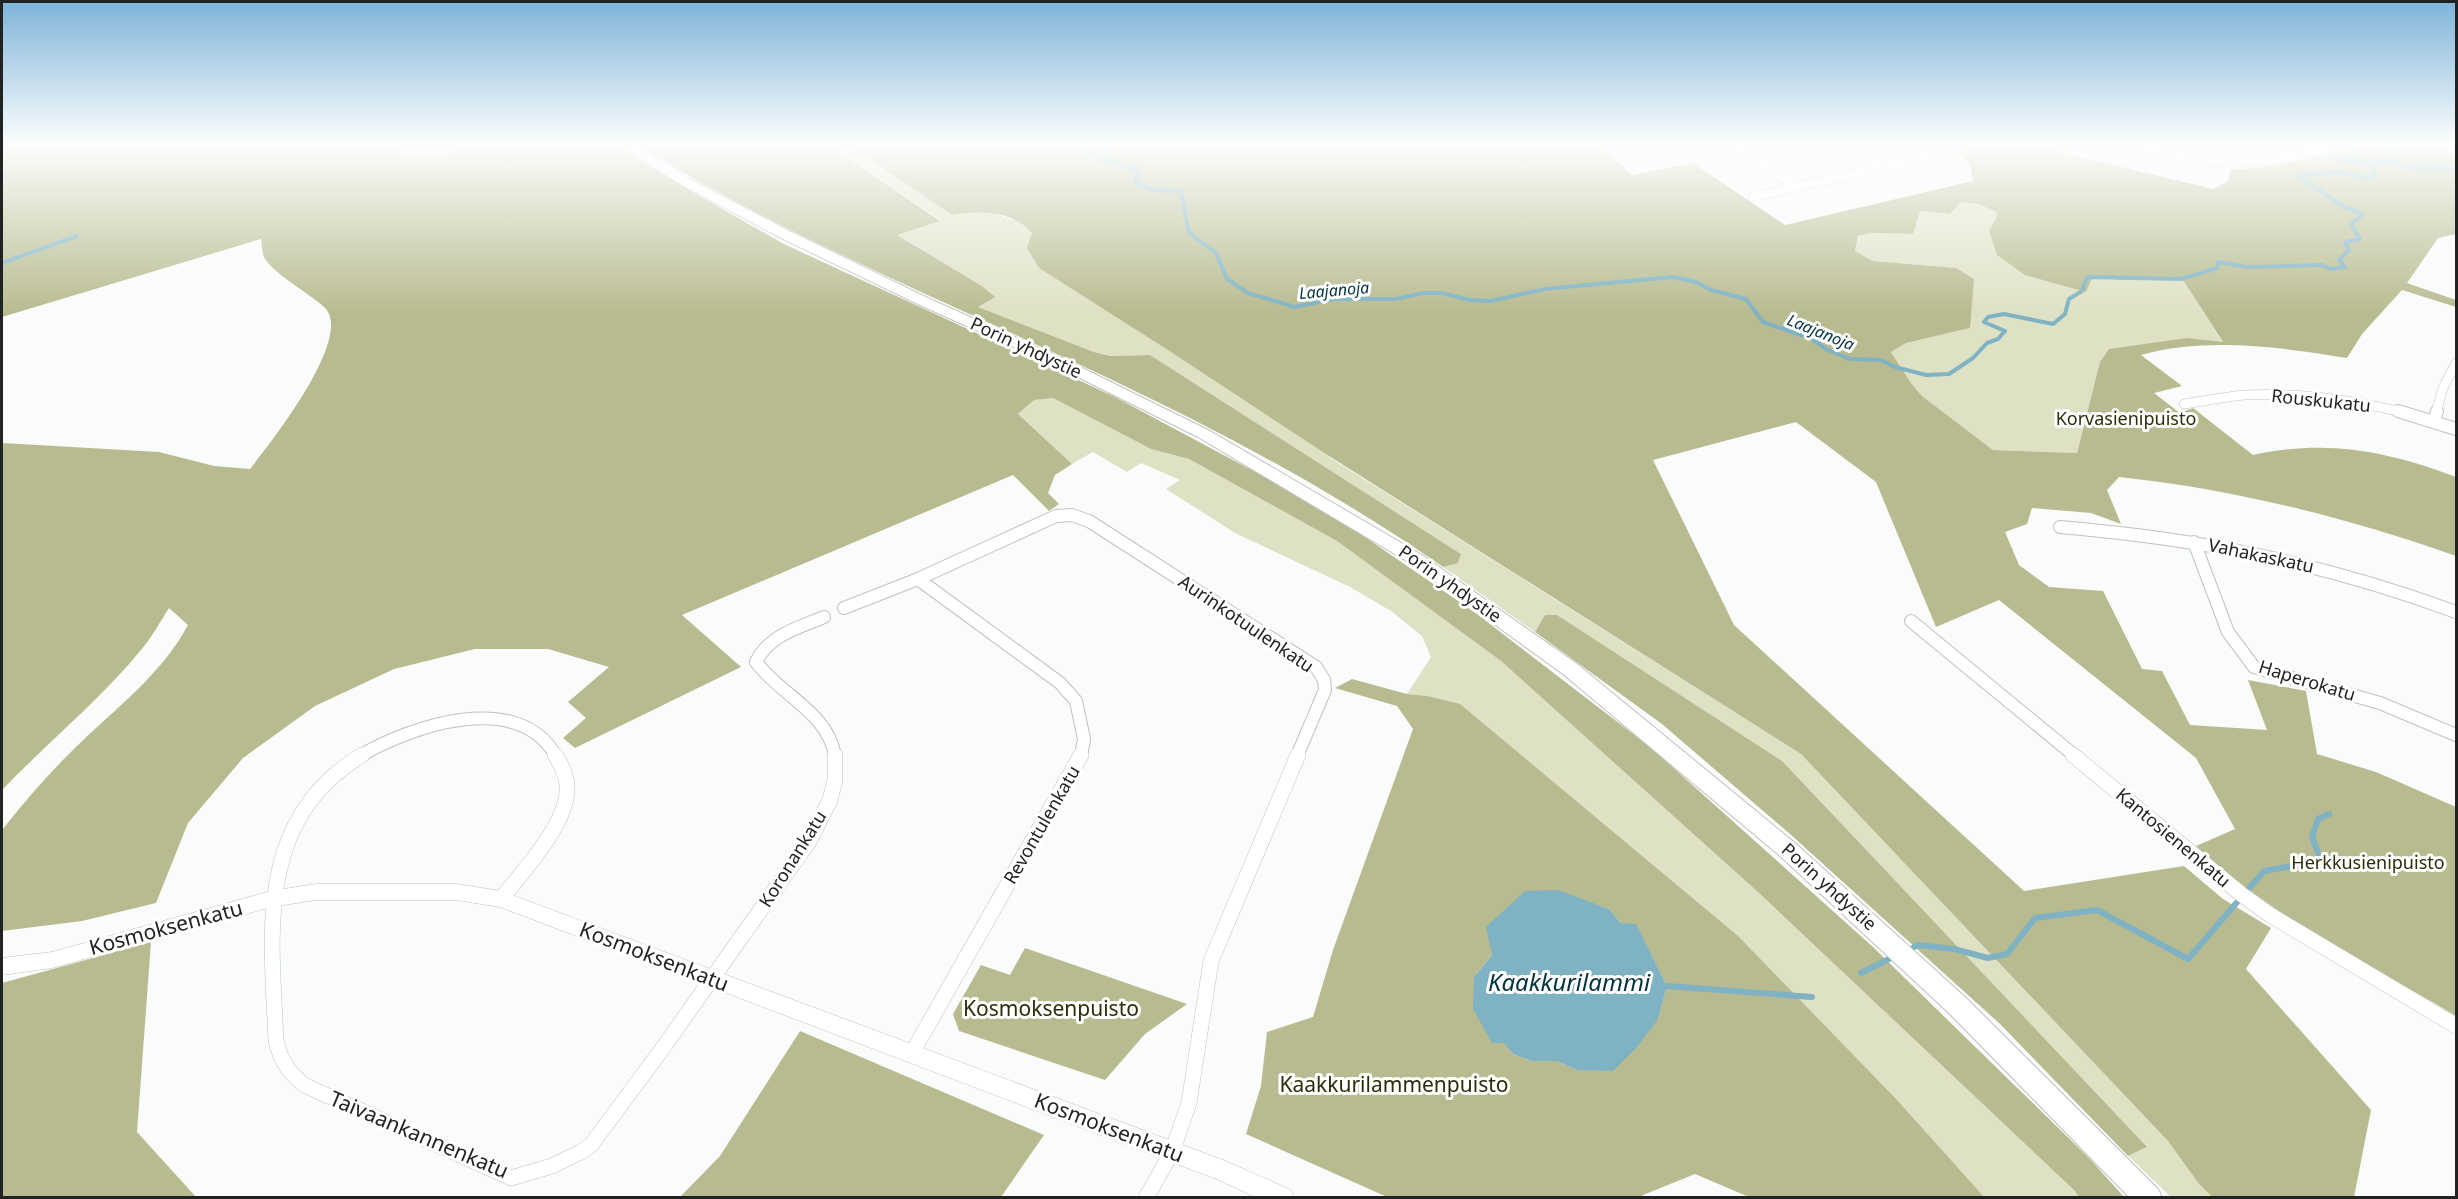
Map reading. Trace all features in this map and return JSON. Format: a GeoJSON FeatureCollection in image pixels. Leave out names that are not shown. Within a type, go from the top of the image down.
{"type":"FeatureCollection","features":[{"type":"Feature","properties":{"kind":"main road","name":"Porin yhdystie"},"geometry":{"type":"LineString","coordinates":[[722,202],[927,303],[1059,362],[1204,434],[1416,559],[1570,669],[1787,849],[1958,1006],[2149,1197]]}},
{"type":"Feature","properties":{"kind":"street"},"geometry":{"type":"LineString","coordinates":[[2434,421],[2443,388],[2457,363]]}},
{"type":"Feature","properties":{"kind":"street","name":"Rouskukatu"},"geometry":{"type":"LineString","coordinates":[[2184,404],[2250,395],[2313,396],[2358,403],[2434,421],[2457,429]]}},
{"type":"Feature","properties":{"kind":"street","name":"Aurinkotuulenkatu"},"geometry":{"type":"LineString","coordinates":[[844,608],[918,579],[1056,516],[1072,514],[1089,521],[1316,667],[1324,680],[1325,690],[1317,714],[1280,793],[1211,961],[1189,1103],[1172,1152]]}},
{"type":"Feature","properties":{"kind":"street","name":"Vahakaskatu"},"geometry":{"type":"LineString","coordinates":[[2060,527],[2194,542],[2324,570],[2401,591],[2457,612]]}},
{"type":"Feature","properties":{"kind":"street","name":"Haperokatu"},"geometry":{"type":"LineString","coordinates":[[2194,542],[2228,632],[2254,667],[2380,703],[2457,735]]}},
{"type":"Feature","properties":{"kind":"street","name":"Revontulenkatu"},"geometry":{"type":"LineString","coordinates":[[912,1053],[1081,758],[1084,739],[1076,701],[1060,683],[918,579]]}},
{"type":"Feature","properties":{"kind":"street","name":"Koronankatu"},"geometry":{"type":"LineString","coordinates":[[714,980],[815,831],[834,785],[836,761],[831,740],[815,716],[762,672],[756,662],[759,653],[768,644],[824,616]]}},
{"type":"Feature","properties":{"kind":"street","name":"Kantosienenkatu"},"geometry":{"type":"LineString","coordinates":[[1911,621],[2241,894],[2270,915],[2457,1026]]}},
{"type":"Feature","properties":{"kind":"street","name":"Taivaankannenkatu"},"geometry":{"type":"LineString","coordinates":[[501,898],[558,821],[567,790],[562,765],[548,743],[530,728],[516,723],[467,718],[442,722],[394,737],[350,762],[314,795],[292,828],[271,899],[276,1043],[281,1062],[292,1077],[306,1086],[511,1178],[541,1173],[565,1162],[591,1145],[714,980]]}},
{"type":"Feature","properties":{"kind":"street","name":"Kosmoksenkatu"},"geometry":{"type":"LineString","coordinates":[[2,967],[52,960],[271,899],[316,892],[456,892],[501,898],[1172,1152],[1283,1197]]}},
{"type":"Feature","properties":{"kind":"street"},"geometry":{"type":"LineString","coordinates":[[1146,1197],[1172,1152]]}},
{"type":"Feature","properties":{"kind":"green space"},"geometry":{"type":"Polygon","coordinates":[[[2,202],[710,202],[784,244],[1115,397],[1259,474],[1362,535],[1477,614],[1650,747],[1873,947],[2090,1159],[2124,1197],[2079,1197],[1759,893],[1501,661],[1337,541],[1189,459],[1151,449],[1053,398],[1034,400],[1018,414],[1072,464],[1055,475],[1048,493],[1059,504],[1049,511],[1013,475],[682,615],[741,667],[575,748],[563,738],[586,718],[568,702],[609,667],[548,649],[475,649],[394,669],[315,706],[243,758],[188,823],[156,903],[82,921],[2,931],[2,830],[56,767],[151,675],[177,643],[188,625],[169,608],[149,640],[125,668],[2,790],[2,443],[159,452],[214,466],[250,469],[291,414],[320,364],[329,341],[331,321],[324,307],[283,277],[269,263],[263,255],[261,239],[2,317],[2,202]]]}},
{"type":"Feature","properties":{"kind":"green space"},"geometry":{"type":"Polygon","coordinates":[[[737,202],[912,202],[940,221],[897,235],[982,286],[995,297],[978,307],[1094,352],[1110,356],[1150,355],[1461,554],[1458,563],[1443,567],[1320,489],[1193,419],[869,268],[737,202]]]}},
{"type":"Feature","properties":{"kind":"green space"},"geometry":{"type":"Polygon","coordinates":[[[913,202],[933,202],[952,215],[973,211],[992,213],[1025,224],[1032,233],[1039,268],[1039,202],[1351,202],[1329,457],[1801,754],[2168,1141],[2199,1184],[2212,1197],[2171,1197],[2128,1156],[2146,1148],[1665,686],[1557,615],[1545,615],[1535,632],[1443,567],[1458,563],[1461,554],[1150,355],[1110,356],[1094,352],[978,307],[994,297],[982,286],[897,235],[940,220],[913,202]]]}},
{"type":"Feature","properties":{"kind":"green space"},"geometry":{"type":"Polygon","coordinates":[[[933,202],[1751,202],[1785,225],[1883,202],[2456,202],[2456,234],[2438,238],[2407,283],[2456,300],[2456,307],[2402,290],[2362,334],[2347,358],[2270,347],[2217,345],[2191,346],[2141,355],[2182,386],[2154,393],[2180,413],[2193,408],[2253,455],[2306,448],[2356,450],[2406,460],[2456,477],[2456,556],[2332,517],[2248,497],[2119,477],[2107,490],[2121,524],[2091,513],[2032,508],[2027,524],[2005,532],[2019,565],[2049,587],[2103,591],[2142,669],[2162,671],[2190,725],[2267,730],[2248,680],[2306,691],[2317,754],[2376,772],[2456,807],[2456,1016],[2288,917],[2225,871],[2196,846],[2235,829],[2196,758],[1999,600],[1936,627],[1876,482],[1796,422],[1653,460],[1734,625],[2024,891],[2184,866],[2223,899],[2271,928],[2246,969],[2371,1110],[2354,1197],[2212,1197],[2199,1184],[2168,1141],[1801,754],[1329,456],[1039,268],[1027,248],[1032,233],[1016,220],[995,214],[952,215],[933,202]],[[1961,202],[1950,214],[1920,211],[1913,234],[1871,233],[1858,236],[1855,251],[1873,261],[1956,268],[1974,279],[1970,328],[1906,343],[1891,352],[1922,396],[1993,450],[2077,453],[2100,362],[2109,349],[2187,338],[2223,342],[2181,277],[2120,280],[2093,276],[2086,292],[2025,275],[1997,255],[1989,231],[1997,217],[1996,212],[1979,204],[1961,202]]]}},
{"type":"Feature","properties":{"kind":"green space"},"geometry":{"type":"Polygon","coordinates":[[[1961,202],[1979,204],[1996,212],[1997,217],[2093,276],[2120,280],[2181,277],[2223,343],[2187,338],[2100,362],[2077,453],[1993,450],[1922,396],[1891,352],[1906,343],[1970,328],[1956,268],[1873,261],[1855,252],[1858,236],[1871,233],[1913,234],[1919,211],[1950,214],[1961,202]]]}},
{"type":"Feature","properties":{"kind":"green space"},"geometry":{"type":"Polygon","coordinates":[[[1053,398],[1151,449],[1189,459],[1337,541],[1501,661],[1759,893],[2079,1197],[1984,1197],[1427,696],[1407,694],[1431,657],[1422,636],[1391,611],[1350,587],[1235,533],[1166,489],[1180,480],[1141,463],[1127,472],[1093,452],[1072,464],[1018,414],[1034,400],[1053,398]]]}},
{"type":"Feature","properties":{"kind":"green space"},"geometry":{"type":"Polygon","coordinates":[[[1545,615],[1557,615],[1782,761],[2147,1147],[2128,1156],[2000,1024],[1790,834],[1662,724],[1535,632],[1545,615]]]}},
{"type":"Feature","properties":{"kind":"green space","name":"Kaakkurilammenpuisto"},"geometry":{"type":"Polygon","coordinates":[[[1352,679],[1407,694],[1460,704],[1738,936],[1897,1100],[1984,1197],[1749,1197],[1695,1174],[1642,1197],[1387,1197],[1246,1134],[1261,1086],[1267,1032],[1313,1017],[1333,950],[1413,729],[1397,706],[1335,688],[1352,679]],[[1591,903],[1492,955],[1474,977],[1504,1042],[1513,1054],[1531,1061],[1556,1061],[1577,1070],[1658,1018],[1667,986],[1636,925],[1621,923],[1609,909],[1591,903]]]}},
{"type":"Feature","properties":{"kind":"green space"},"geometry":{"type":"Polygon","coordinates":[[[151,942],[137,1132],[196,1197],[2,1197],[2,983],[151,942]]]}},
{"type":"Feature","properties":{"kind":"green space","name":"Kosmoksenpuisto"},"geometry":{"type":"Polygon","coordinates":[[[1025,948],[1187,1004],[1145,1034],[1105,1080],[959,1031],[953,1014],[981,965],[1010,975],[1025,948]]]}},
{"type":"Feature","properties":{"kind":"green space"},"geometry":{"type":"Polygon","coordinates":[[[800,1031],[1044,1135],[1001,1197],[680,1197],[720,1156],[800,1031]]]}},
{"type":"Feature","properties":{"kind":"water","name":"Kaakkurilammi"},"geometry":{"type":"Polygon","coordinates":[[[1558,890],[1609,909],[1621,923],[1636,924],[1667,986],[1658,1019],[1638,1046],[1613,1071],[1577,1070],[1556,1061],[1531,1061],[1513,1054],[1504,1043],[1492,1043],[1473,1009],[1474,977],[1492,955],[1486,927],[1525,891],[1558,890]]]}},
{"type":"Feature","properties":{"kind":"waterway","name":"Laajanoja"},"geometry":{"type":"LineString","coordinates":[[1183,202],[1189,233],[1216,253],[1227,279],[1248,293],[1295,307],[1334,299],[1395,299],[1424,293],[1441,293],[1470,300],[1490,301],[1545,289],[1672,277],[1696,282],[1711,290],[1746,299],[1763,322],[1812,339],[1826,349],[1850,359],[1881,360],[1895,367],[1926,375],[1949,374],[1973,358],[1987,343],[1998,339],[2005,331],[1984,322],[1988,317],[2004,314],[2053,324],[2065,314],[2069,299],[2082,291],[2087,277],[2181,279],[2217,268],[2218,262],[2247,267],[2322,265],[2330,269],[2345,267],[2339,260],[2349,250],[2345,242],[2360,239],[2351,224],[2363,214],[2337,202]]}},
{"type":"Feature","properties":{"kind":"waterway"},"geometry":{"type":"LineString","coordinates":[[2,263],[77,236]]}},
{"type":"Feature","properties":{"kind":"waterway"},"geometry":{"type":"LineString","coordinates":[[1914,947],[1918,945],[1954,949],[1988,958],[2007,954],[2035,918],[2097,910],[2188,959],[2264,871],[2321,861],[2312,837],[2318,819],[2329,814]]}},
{"type":"Feature","properties":{"kind":"waterway"},"geometry":{"type":"LineString","coordinates":[[1861,973],[1889,959]]}},
{"type":"Feature","properties":{"kind":"waterway"},"geometry":{"type":"LineString","coordinates":[[1667,986],[1812,997]]}},
{"type":"Feature","properties":{"kind":"park label","name":"Korvasienipuisto"},"geometry":{"type":"Point","coordinates":[2126,419]}},
{"type":"Feature","properties":{"kind":"park label","name":"Herkkusienipuisto"},"geometry":{"type":"Point","coordinates":[2368,863]}}]}
